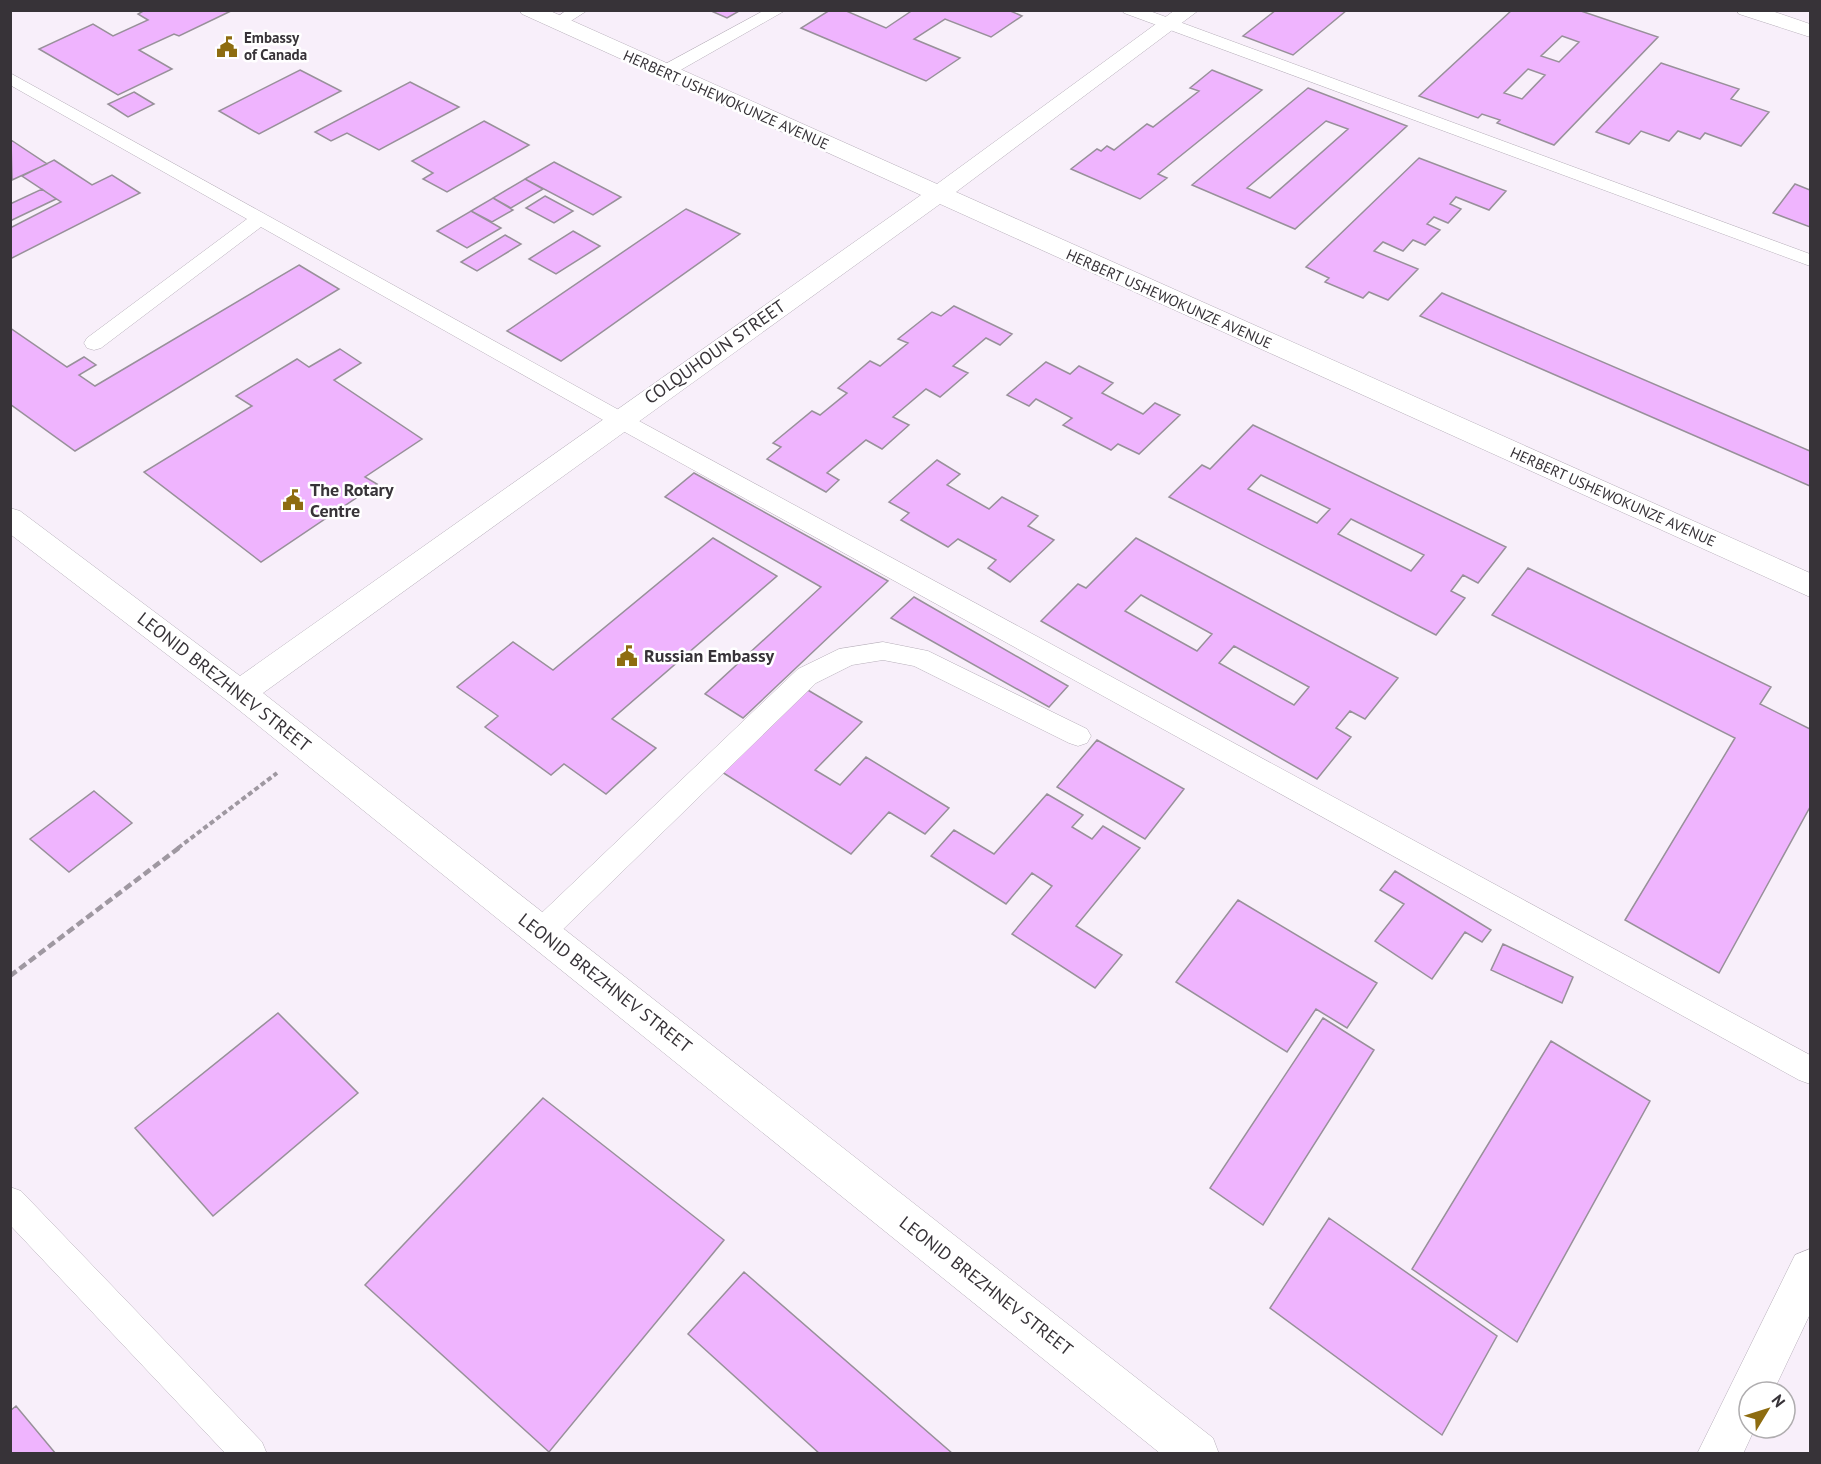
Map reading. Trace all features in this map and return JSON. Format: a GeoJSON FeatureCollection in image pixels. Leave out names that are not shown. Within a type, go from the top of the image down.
{"type":"FeatureCollection","features":[{"type":"Feature","properties":{"kind":"street","name":"HERBERT USHEWOKUNZE AVENUE"},"geometry":{"type":"LineString","coordinates":[[529,10],[1810,586]]}},
{"type":"Feature","properties":{"kind":"street"},"geometry":{"type":"LineString","coordinates":[[1746,10],[1810,31]]}},
{"type":"Feature","properties":{"kind":"street","name":"COLQUHOUN STREET"},"geometry":{"type":"LineString","coordinates":[[240,693],[937,195],[1179,18]]}},
{"type":"Feature","properties":{"kind":"street","name":"LEONID BREZHNEV STREET"},"geometry":{"type":"LineString","coordinates":[[10,518],[240,693],[1197,1454]]}},
{"type":"Feature","properties":{"kind":"street"},"geometry":{"type":"LineString","coordinates":[[1755,1380],[1810,1270]]}},
{"type":"Feature","properties":{"kind":"street"},"geometry":{"type":"LineString","coordinates":[[1719,1454],[1737,1417]]}},
{"type":"Feature","properties":{"kind":"lane"},"geometry":{"type":"LineString","coordinates":[[557,23],[580,10]]}},
{"type":"Feature","properties":{"kind":"lane"},"geometry":{"type":"LineString","coordinates":[[664,72],[778,10]]}},
{"type":"Feature","properties":{"kind":"lane"},"geometry":{"type":"LineString","coordinates":[[1130,10],[1179,18],[1810,260]]}},
{"type":"Feature","properties":{"kind":"lane"},"geometry":{"type":"LineString","coordinates":[[10,78],[620,420],[1810,1070]]}},
{"type":"Feature","properties":{"kind":"lane"},"geometry":{"type":"LineString","coordinates":[[93,343],[261,218]]}},
{"type":"Feature","properties":{"kind":"lane"},"geometry":{"type":"LineString","coordinates":[[541,932],[807,676],[848,656],[883,651],[919,658],[1078,736]]}},
{"type":"Feature","properties":{"kind":"lane"},"geometry":{"type":"LineString","coordinates":[[10,1202],[250,1454]]}},
{"type":"Feature","properties":{"kind":"path"},"geometry":{"type":"LineString","coordinates":[[10,976],[309,748]]}},
{"type":"Feature","properties":{"kind":"building"},"geometry":{"type":"Polygon","coordinates":[[[145,10],[233,10],[179,36],[174,34],[139,50],[172,69],[118,95],[39,49],[93,24],[113,36],[148,20],[138,14],[145,10]]]}},
{"type":"Feature","properties":{"kind":"building"},"geometry":{"type":"Polygon","coordinates":[[[709,10],[741,10],[727,18],[709,10]]]}},
{"type":"Feature","properties":{"kind":"building"},"geometry":{"type":"Polygon","coordinates":[[[830,10],[844,10],[886,28],[913,10],[1008,10],[1022,16],[991,37],[945,19],[914,39],[960,58],[926,81],[801,28],[830,10]]]}},
{"type":"Feature","properties":{"kind":"building"},"geometry":{"type":"Polygon","coordinates":[[[1276,10],[1347,10],[1293,55],[1243,36],[1276,10]]]}},
{"type":"Feature","properties":{"kind":"building"},"geometry":{"type":"Polygon","coordinates":[[[1512,10],[1578,10],[1658,37],[1554,145],[1497,123],[1500,120],[1482,114],[1478,118],[1419,96],[1512,10]],[[1562,36],[1541,56],[1559,62],[1579,42],[1562,36]],[[1528,69],[1504,93],[1522,99],[1545,75],[1528,69]]]}},
{"type":"Feature","properties":{"kind":"building"},"geometry":{"type":"Polygon","coordinates":[[[1661,63],[1739,89],[1731,99],[1769,112],[1741,146],[1705,133],[1700,139],[1678,131],[1669,141],[1641,131],[1629,144],[1596,132],[1661,63]]]}},
{"type":"Feature","properties":{"kind":"building"},"geometry":{"type":"Polygon","coordinates":[[[300,70],[341,91],[259,134],[219,111],[300,70]]]}},
{"type":"Feature","properties":{"kind":"building"},"geometry":{"type":"Polygon","coordinates":[[[1212,70],[1262,90],[1158,174],[1167,178],[1140,199],[1071,169],[1097,149],[1101,151],[1107,146],[1114,150],[1147,124],[1153,127],[1199,91],[1190,88],[1212,70]]]}},
{"type":"Feature","properties":{"kind":"building"},"geometry":{"type":"Polygon","coordinates":[[[410,82],[459,107],[379,150],[347,133],[331,141],[315,132],[410,82]]]}},
{"type":"Feature","properties":{"kind":"building"},"geometry":{"type":"Polygon","coordinates":[[[1308,88],[1407,126],[1295,229],[1192,185],[1308,88]],[[1326,121],[1247,188],[1270,198],[1348,129],[1326,121]]]}},
{"type":"Feature","properties":{"kind":"building"},"geometry":{"type":"Polygon","coordinates":[[[134,92],[154,104],[128,117],[108,104],[134,92]]]}},
{"type":"Feature","properties":{"kind":"building"},"geometry":{"type":"Polygon","coordinates":[[[484,121],[529,145],[447,192],[423,179],[433,173],[412,161],[484,121]]]}},
{"type":"Feature","properties":{"kind":"building"},"geometry":{"type":"Polygon","coordinates":[[[11,140],[47,164],[12,180],[11,140]]]}},
{"type":"Feature","properties":{"kind":"building"},"geometry":{"type":"Polygon","coordinates":[[[1419,158],[1506,191],[1489,210],[1456,197],[1450,204],[1461,209],[1448,223],[1434,217],[1427,224],[1440,230],[1425,245],[1413,240],[1403,251],[1383,242],[1374,251],[1418,269],[1388,300],[1369,292],[1363,298],[1325,282],[1329,278],[1306,267],[1419,158]]]}},
{"type":"Feature","properties":{"kind":"building"},"geometry":{"type":"Polygon","coordinates":[[[54,160],[92,185],[112,175],[140,193],[10,259],[10,228],[61,202],[22,176],[54,160]]]}},
{"type":"Feature","properties":{"kind":"building"},"geometry":{"type":"Polygon","coordinates":[[[554,162],[621,197],[593,215],[525,179],[554,162]]]}},
{"type":"Feature","properties":{"kind":"building"},"geometry":{"type":"Polygon","coordinates":[[[525,179],[543,189],[511,208],[493,198],[525,179]]]}},
{"type":"Feature","properties":{"kind":"building"},"geometry":{"type":"Polygon","coordinates":[[[1795,184],[1810,190],[1810,227],[1773,213],[1795,184]]]}},
{"type":"Feature","properties":{"kind":"building"},"geometry":{"type":"Polygon","coordinates":[[[42,189],[56,199],[10,221],[10,204],[42,189]]]}},
{"type":"Feature","properties":{"kind":"building"},"geometry":{"type":"Polygon","coordinates":[[[545,196],[573,211],[554,223],[526,208],[545,196]]]}},
{"type":"Feature","properties":{"kind":"building"},"geometry":{"type":"Polygon","coordinates":[[[493,198],[513,210],[492,222],[471,211],[493,198]]]}},
{"type":"Feature","properties":{"kind":"building"},"geometry":{"type":"Polygon","coordinates":[[[686,209],[740,234],[561,361],[507,331],[686,209]]]}},
{"type":"Feature","properties":{"kind":"building"},"geometry":{"type":"Polygon","coordinates":[[[471,211],[501,228],[467,248],[437,231],[471,211]]]}},
{"type":"Feature","properties":{"kind":"building"},"geometry":{"type":"Polygon","coordinates":[[[573,231],[600,246],[556,274],[529,259],[573,231]]]}},
{"type":"Feature","properties":{"kind":"building"},"geometry":{"type":"Polygon","coordinates":[[[505,235],[521,244],[477,271],[461,262],[505,235]]]}},
{"type":"Feature","properties":{"kind":"building"},"geometry":{"type":"Polygon","coordinates":[[[299,265],[339,289],[75,451],[10,404],[10,328],[67,367],[84,357],[96,365],[79,375],[95,386],[299,265]]]}},
{"type":"Feature","properties":{"kind":"building"},"geometry":{"type":"Polygon","coordinates":[[[1442,293],[1810,451],[1810,486],[1420,316],[1442,293]]]}},
{"type":"Feature","properties":{"kind":"building"},"geometry":{"type":"Polygon","coordinates":[[[954,306],[1012,334],[1000,345],[986,338],[953,366],[968,373],[940,397],[926,389],[893,417],[909,425],[882,449],[866,440],[827,473],[839,480],[826,492],[767,459],[781,447],[773,443],[812,411],[820,415],[847,393],[838,388],[870,361],[880,366],[908,343],[898,339],[932,312],[941,316],[954,306]]]}},
{"type":"Feature","properties":{"kind":"building"},"geometry":{"type":"Polygon","coordinates":[[[340,349],[361,363],[334,380],[422,439],[365,477],[377,484],[261,562],[144,472],[252,406],[236,396],[297,359],[309,367],[340,349]]]}},
{"type":"Feature","properties":{"kind":"building"},"geometry":{"type":"Polygon","coordinates":[[[1046,362],[1070,374],[1079,366],[1113,383],[1102,393],[1143,414],[1155,403],[1180,415],[1139,454],[1118,444],[1111,450],[1063,425],[1072,418],[1036,399],[1029,406],[1007,395],[1046,362]]]}},
{"type":"Feature","properties":{"kind":"building"},"geometry":{"type":"Polygon","coordinates":[[[1253,425],[1506,547],[1478,583],[1463,575],[1451,591],[1465,598],[1436,635],[1169,497],[1202,465],[1210,469],[1253,425]],[[1261,475],[1248,489],[1317,523],[1330,509],[1261,475]],[[1351,519],[1338,534],[1411,571],[1424,555],[1351,519]]]}},
{"type":"Feature","properties":{"kind":"building"},"geometry":{"type":"Polygon","coordinates":[[[937,460],[960,474],[947,485],[989,509],[1002,497],[1038,516],[1028,526],[1054,540],[1010,582],[988,568],[996,560],[958,539],[948,547],[901,520],[909,513],[889,502],[937,460]]]}},
{"type":"Feature","properties":{"kind":"building"},"geometry":{"type":"Polygon","coordinates":[[[694,473],[888,581],[743,718],[705,694],[821,587],[665,497],[694,473]]]}},
{"type":"Feature","properties":{"kind":"building","name":"Russian Embassy"},"geometry":{"type":"Polygon","coordinates":[[[713,538],[777,576],[612,719],[656,748],[606,794],[564,764],[551,775],[485,727],[498,716],[457,687],[513,642],[553,670],[713,538]]]}},
{"type":"Feature","properties":{"kind":"building"},"geometry":{"type":"Polygon","coordinates":[[[1136,538],[1398,678],[1365,719],[1350,711],[1336,728],[1351,737],[1317,779],[1041,621],[1078,584],[1086,588],[1136,538]],[[1141,595],[1125,611],[1197,651],[1212,634],[1141,595]],[[1234,646],[1219,663],[1294,705],[1309,687],[1234,646]]]}},
{"type":"Feature","properties":{"kind":"building"},"geometry":{"type":"Polygon","coordinates":[[[1528,568],[1771,687],[1760,704],[1810,729],[1810,807],[1719,973],[1625,920],[1735,738],[1492,615],[1528,568]]]}},
{"type":"Feature","properties":{"kind":"building"},"geometry":{"type":"Polygon","coordinates":[[[914,597],[1068,686],[1049,707],[891,618],[914,597]]]}},
{"type":"Feature","properties":{"kind":"building"},"geometry":{"type":"Polygon","coordinates":[[[806,689],[862,722],[815,770],[840,785],[866,757],[949,808],[925,834],[889,812],[851,854],[722,772],[806,689]]]}},
{"type":"Feature","properties":{"kind":"building"},"geometry":{"type":"Polygon","coordinates":[[[1097,740],[1184,789],[1145,839],[1057,787],[1097,740]]]}},
{"type":"Feature","properties":{"kind":"building"},"geometry":{"type":"Polygon","coordinates":[[[94,791],[132,823],[69,872],[30,839],[94,791]]]}},
{"type":"Feature","properties":{"kind":"building"},"geometry":{"type":"Polygon","coordinates":[[[1047,794],[1083,815],[1072,827],[1092,839],[1103,826],[1140,848],[1076,926],[1122,955],[1095,988],[1012,934],[1052,886],[1032,873],[1006,904],[931,856],[954,830],[994,854],[1047,794]]]}},
{"type":"Feature","properties":{"kind":"building"},"geometry":{"type":"Polygon","coordinates":[[[1395,871],[1491,930],[1482,942],[1465,932],[1432,979],[1375,941],[1404,904],[1380,890],[1395,871]]]}},
{"type":"Feature","properties":{"kind":"building"},"geometry":{"type":"Polygon","coordinates":[[[1238,900],[1377,983],[1347,1028],[1316,1009],[1287,1052],[1176,982],[1238,900]]]}},
{"type":"Feature","properties":{"kind":"building"},"geometry":{"type":"Polygon","coordinates":[[[1503,944],[1573,977],[1562,1003],[1491,970],[1503,944]]]}},
{"type":"Feature","properties":{"kind":"building"},"geometry":{"type":"Polygon","coordinates":[[[278,1013],[358,1093],[213,1216],[135,1128],[278,1013]]]}},
{"type":"Feature","properties":{"kind":"building"},"geometry":{"type":"Polygon","coordinates":[[[1323,1018],[1374,1050],[1263,1225],[1210,1188],[1323,1018]]]}},
{"type":"Feature","properties":{"kind":"building"},"geometry":{"type":"Polygon","coordinates":[[[1551,1041],[1650,1101],[1517,1342],[1412,1269],[1551,1041]]]}},
{"type":"Feature","properties":{"kind":"building"},"geometry":{"type":"Polygon","coordinates":[[[543,1098],[724,1240],[549,1452],[365,1285],[543,1098]]]}},
{"type":"Feature","properties":{"kind":"building"},"geometry":{"type":"Polygon","coordinates":[[[1329,1218],[1497,1336],[1442,1435],[1270,1308],[1329,1218]]]}},
{"type":"Feature","properties":{"kind":"building"},"geometry":{"type":"Polygon","coordinates":[[[744,1272],[953,1454],[820,1454],[688,1334],[744,1272]]]}},
{"type":"Feature","properties":{"kind":"building"},"geometry":{"type":"Polygon","coordinates":[[[16,1406],[56,1454],[10,1454],[10,1411],[16,1406]]]}},
{"type":"Feature","properties":{"kind":"place","name":"Embassy of Canada"},"geometry":{"type":"Point","coordinates":[227,47]}},
{"type":"Feature","properties":{"kind":"place","name":"The Rotary Centre"},"geometry":{"type":"Point","coordinates":[293,500]}},
{"type":"Feature","properties":{"kind":"place","name":"Russian Embassy"},"geometry":{"type":"Point","coordinates":[627,656]}}]}
